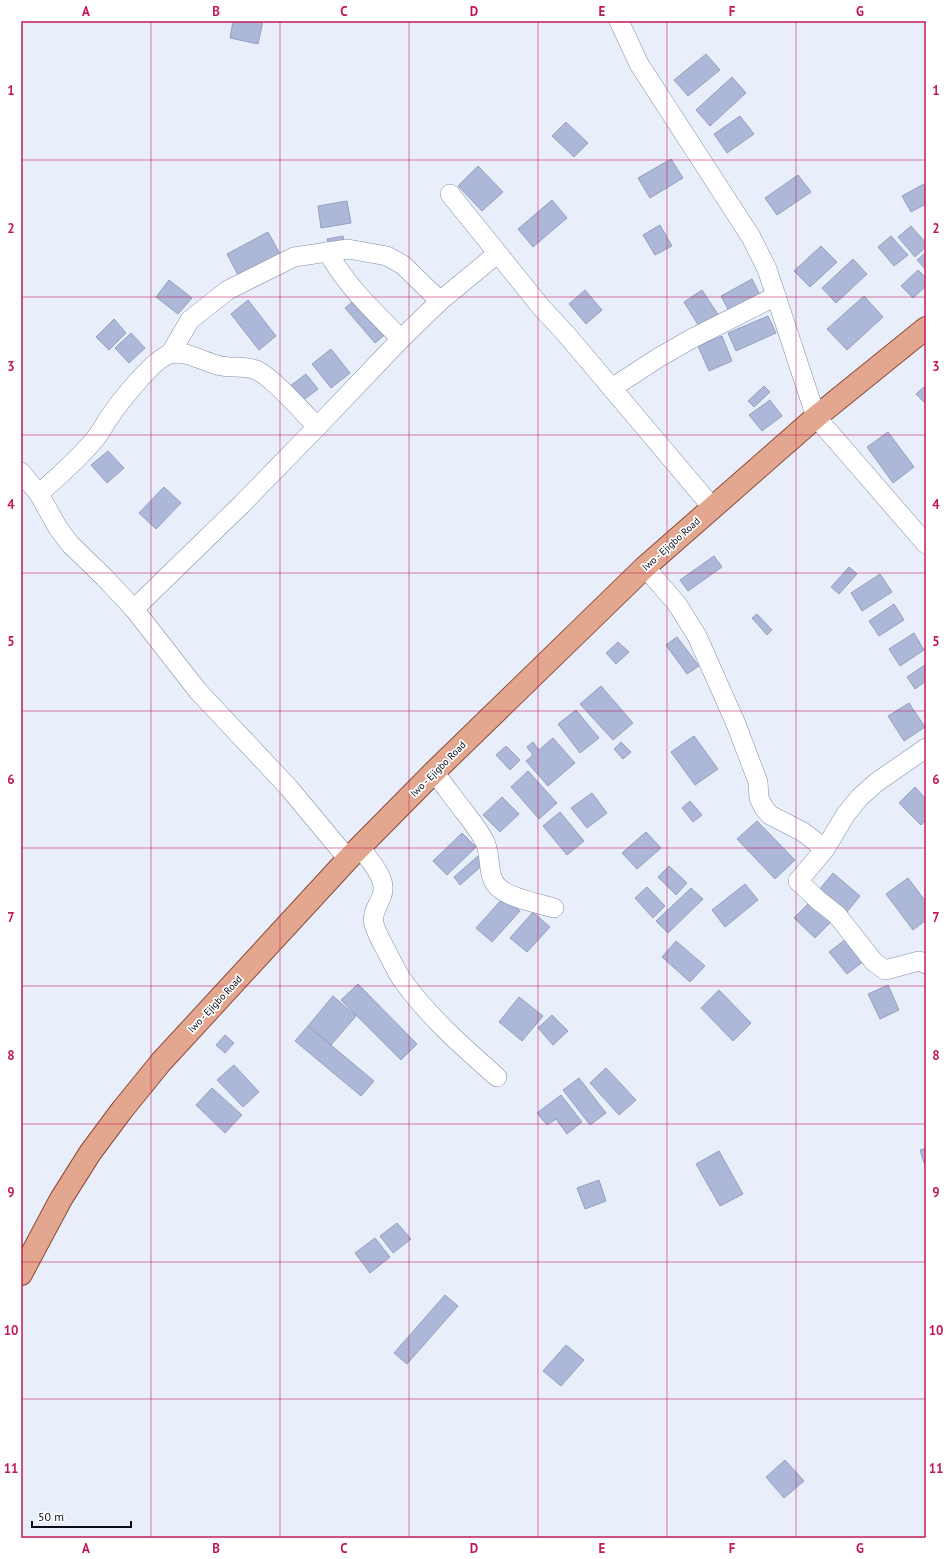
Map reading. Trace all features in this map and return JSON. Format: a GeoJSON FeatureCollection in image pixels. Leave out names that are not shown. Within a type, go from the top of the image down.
{"type":"FeatureCollection","features":[{"type":"Feature","properties":{"kind":"main road","name":"Iwo - Ejigbo Road"},"geometry":{"type":"LineString","coordinates":[[21,1274],[61,1199],[90,1153],[122,1110],[161,1062],[354,853],[434,772],[645,567],[816,417],[926,328]]}},
{"type":"Feature","properties":{"kind":"street"},"geometry":{"type":"LineString","coordinates":[[619,21],[639,64],[751,237],[767,269],[816,417],[926,544]]}},
{"type":"Feature","properties":{"kind":"street"},"geometry":{"type":"LineString","coordinates":[[450,194],[541,307],[612,388],[655,442],[712,507]]}},
{"type":"Feature","properties":{"kind":"street"},"geometry":{"type":"LineString","coordinates":[[170,354],[190,320],[228,290],[294,257],[348,250],[387,256],[403,265],[440,301]]}},
{"type":"Feature","properties":{"kind":"street"},"geometry":{"type":"LineString","coordinates":[[328,252],[338,270],[347,281],[401,339]]}},
{"type":"Feature","properties":{"kind":"street"},"geometry":{"type":"LineString","coordinates":[[134,609],[242,504],[401,339],[440,301],[497,254]]}},
{"type":"Feature","properties":{"kind":"street"},"geometry":{"type":"LineString","coordinates":[[612,388],[658,358],[691,339],[776,296]]}},
{"type":"Feature","properties":{"kind":"street"},"geometry":{"type":"LineString","coordinates":[[39,494],[85,451],[121,402],[149,369],[160,358],[170,354],[182,353],[219,366],[240,367],[256,370],[267,376],[317,427]]}},
{"type":"Feature","properties":{"kind":"street"},"geometry":{"type":"LineString","coordinates":[[21,472],[39,494],[58,528],[70,544],[134,609],[198,690],[290,788],[354,853],[381,878],[383,894],[373,916],[374,924],[402,980],[423,1006],[455,1040],[497,1077]]}},
{"type":"Feature","properties":{"kind":"street"},"geometry":{"type":"LineString","coordinates":[[645,567],[677,604],[697,636],[736,724],[758,782],[759,798],[764,808],[770,814],[803,832],[825,849]]}},
{"type":"Feature","properties":{"kind":"street"},"geometry":{"type":"LineString","coordinates":[[926,748],[877,782],[860,797],[846,814],[825,849],[798,880],[818,900],[837,915],[874,962],[885,970],[919,961],[926,964]]}},
{"type":"Feature","properties":{"kind":"street"},"geometry":{"type":"LineString","coordinates":[[434,772],[479,831],[486,843],[493,881],[499,888],[507,893],[554,908]]}},
{"type":"Feature","properties":{"kind":"building"},"geometry":{"type":"Polygon","coordinates":[[[233,21],[263,21],[258,44],[230,38],[233,21]]]}},
{"type":"Feature","properties":{"kind":"building"},"geometry":{"type":"Polygon","coordinates":[[[706,54],[720,70],[688,96],[674,80],[706,54]]]}},
{"type":"Feature","properties":{"kind":"building"},"geometry":{"type":"Polygon","coordinates":[[[732,77],[746,93],[710,126],[696,110],[732,77]]]}},
{"type":"Feature","properties":{"kind":"building"},"geometry":{"type":"Polygon","coordinates":[[[740,116],[754,134],[727,153],[714,134],[740,116]]]}},
{"type":"Feature","properties":{"kind":"building"},"geometry":{"type":"Polygon","coordinates":[[[566,122],[588,143],[574,157],[552,136],[566,122]]]}},
{"type":"Feature","properties":{"kind":"building"},"geometry":{"type":"Polygon","coordinates":[[[671,159],[683,178],[650,198],[638,178],[671,159]]]}},
{"type":"Feature","properties":{"kind":"building"},"geometry":{"type":"Polygon","coordinates":[[[478,166],[503,192],[482,211],[458,186],[478,166]]]}},
{"type":"Feature","properties":{"kind":"building"},"geometry":{"type":"Polygon","coordinates":[[[798,175],[811,192],[777,215],[765,198],[798,175]]]}},
{"type":"Feature","properties":{"kind":"building"},"geometry":{"type":"Polygon","coordinates":[[[924,184],[926,188],[926,204],[911,212],[902,196],[924,184]]]}},
{"type":"Feature","properties":{"kind":"building"},"geometry":{"type":"Polygon","coordinates":[[[552,200],[567,218],[533,247],[518,229],[552,200]]]}},
{"type":"Feature","properties":{"kind":"building"},"geometry":{"type":"Polygon","coordinates":[[[347,201],[351,223],[321,228],[318,206],[347,201]]]}},
{"type":"Feature","properties":{"kind":"building"},"geometry":{"type":"Polygon","coordinates":[[[660,225],[672,246],[655,255],[643,235],[660,225]]]}},
{"type":"Feature","properties":{"kind":"building"},"geometry":{"type":"Polygon","coordinates":[[[911,226],[926,243],[926,247],[915,257],[898,237],[911,226]]]}},
{"type":"Feature","properties":{"kind":"building"},"geometry":{"type":"Polygon","coordinates":[[[268,232],[280,254],[238,275],[227,254],[268,232]]]}},
{"type":"Feature","properties":{"kind":"building"},"geometry":{"type":"Polygon","coordinates":[[[343,236],[345,247],[329,250],[327,239],[343,236]]]}},
{"type":"Feature","properties":{"kind":"building"},"geometry":{"type":"Polygon","coordinates":[[[891,236],[908,255],[894,266],[878,247],[891,236]]]}},
{"type":"Feature","properties":{"kind":"building"},"geometry":{"type":"Polygon","coordinates":[[[821,246],[837,262],[810,287],[794,271],[821,246]]]}},
{"type":"Feature","properties":{"kind":"building"},"geometry":{"type":"Polygon","coordinates":[[[926,252],[926,270],[917,260],[926,252]]]}},
{"type":"Feature","properties":{"kind":"building"},"geometry":{"type":"Polygon","coordinates":[[[853,259],[867,274],[836,303],[822,288],[853,259]]]}},
{"type":"Feature","properties":{"kind":"building"},"geometry":{"type":"Polygon","coordinates":[[[918,270],[926,278],[926,286],[913,298],[901,286],[918,270]]]}},
{"type":"Feature","properties":{"kind":"building"},"geometry":{"type":"Polygon","coordinates":[[[752,279],[761,297],[730,313],[721,296],[752,279]]]}},
{"type":"Feature","properties":{"kind":"building"},"geometry":{"type":"Polygon","coordinates":[[[169,280],[192,298],[178,314],[156,297],[169,280]]]}},
{"type":"Feature","properties":{"kind":"building"},"geometry":{"type":"Polygon","coordinates":[[[585,290],[602,310],[586,324],[569,304],[585,290]]]}},
{"type":"Feature","properties":{"kind":"building"},"geometry":{"type":"Polygon","coordinates":[[[702,290],[719,316],[700,328],[684,302],[702,290]]]}},
{"type":"Feature","properties":{"kind":"building"},"geometry":{"type":"Polygon","coordinates":[[[864,296],[883,317],[847,350],[827,329],[864,296]]]}},
{"type":"Feature","properties":{"kind":"building"},"geometry":{"type":"Polygon","coordinates":[[[358,297],[388,332],[375,343],[345,308],[358,297]]]}},
{"type":"Feature","properties":{"kind":"building"},"geometry":{"type":"Polygon","coordinates":[[[248,300],[276,336],[259,350],[231,314],[248,300]]]}},
{"type":"Feature","properties":{"kind":"building"},"geometry":{"type":"Polygon","coordinates":[[[768,316],[776,333],[736,351],[728,333],[768,316]]]}},
{"type":"Feature","properties":{"kind":"building"},"geometry":{"type":"Polygon","coordinates":[[[114,319],[126,333],[109,350],[96,337],[114,319]]]}},
{"type":"Feature","properties":{"kind":"building"},"geometry":{"type":"Polygon","coordinates":[[[131,333],[145,348],[129,363],[115,348],[131,333]]]}},
{"type":"Feature","properties":{"kind":"building"},"geometry":{"type":"Polygon","coordinates":[[[722,336],[732,361],[709,371],[698,346],[722,336]]]}},
{"type":"Feature","properties":{"kind":"building"},"geometry":{"type":"Polygon","coordinates":[[[331,349],[350,373],[331,388],[312,364],[331,349]]]}},
{"type":"Feature","properties":{"kind":"building"},"geometry":{"type":"Polygon","coordinates":[[[306,374],[318,389],[302,401],[290,386],[306,374]]]}},
{"type":"Feature","properties":{"kind":"building"},"geometry":{"type":"Polygon","coordinates":[[[926,385],[926,404],[916,394],[926,385]]]}},
{"type":"Feature","properties":{"kind":"building"},"geometry":{"type":"Polygon","coordinates":[[[764,386],[770,392],[754,407],[748,401],[764,386]]]}},
{"type":"Feature","properties":{"kind":"building"},"geometry":{"type":"Polygon","coordinates":[[[770,400],[782,416],[762,431],[749,415],[770,400]]]}},
{"type":"Feature","properties":{"kind":"building"},"geometry":{"type":"Polygon","coordinates":[[[888,432],[914,467],[893,483],[867,447],[888,432]]]}},
{"type":"Feature","properties":{"kind":"building"},"geometry":{"type":"Polygon","coordinates":[[[108,451],[124,468],[107,483],[91,465],[108,451]]]}},
{"type":"Feature","properties":{"kind":"building"},"geometry":{"type":"Polygon","coordinates":[[[164,487],[181,503],[156,529],[139,513],[164,487]]]}},
{"type":"Feature","properties":{"kind":"building"},"geometry":{"type":"Polygon","coordinates":[[[714,556],[722,567],[688,591],[680,580],[714,556]]]}},
{"type":"Feature","properties":{"kind":"building"},"geometry":{"type":"Polygon","coordinates":[[[849,567],[857,574],[839,594],[831,587],[849,567]]]}},
{"type":"Feature","properties":{"kind":"building"},"geometry":{"type":"Polygon","coordinates":[[[880,574],[892,592],[862,611],[851,593],[880,574]]]}},
{"type":"Feature","properties":{"kind":"building"},"geometry":{"type":"Polygon","coordinates":[[[894,604],[904,620],[879,636],[869,621],[894,604]]]}},
{"type":"Feature","properties":{"kind":"building"},"geometry":{"type":"Polygon","coordinates":[[[757,614],[772,630],[767,635],[752,618],[757,614]]]}},
{"type":"Feature","properties":{"kind":"building"},"geometry":{"type":"Polygon","coordinates":[[[914,633],[924,650],[900,666],[889,649],[914,633]]]}},
{"type":"Feature","properties":{"kind":"building"},"geometry":{"type":"Polygon","coordinates":[[[677,637],[699,666],[687,674],[666,645],[677,637]]]}},
{"type":"Feature","properties":{"kind":"building"},"geometry":{"type":"Polygon","coordinates":[[[618,642],[629,652],[616,664],[606,653],[618,642]]]}},
{"type":"Feature","properties":{"kind":"building"},"geometry":{"type":"Polygon","coordinates":[[[926,664],[926,681],[915,689],[907,677],[926,664]]]}},
{"type":"Feature","properties":{"kind":"building"},"geometry":{"type":"Polygon","coordinates":[[[601,686],[633,723],[613,740],[580,704],[601,686]]]}},
{"type":"Feature","properties":{"kind":"building"},"geometry":{"type":"Polygon","coordinates":[[[909,703],[925,727],[904,741],[888,716],[909,703]]]}},
{"type":"Feature","properties":{"kind":"building"},"geometry":{"type":"Polygon","coordinates":[[[576,710],[599,738],[580,753],[558,724],[576,710]]]}},
{"type":"Feature","properties":{"kind":"building"},"geometry":{"type":"Polygon","coordinates":[[[694,736],[718,769],[695,785],[671,752],[694,736]]]}},
{"type":"Feature","properties":{"kind":"building"},"geometry":{"type":"Polygon","coordinates":[[[553,738],[575,763],[548,786],[526,761],[533,755],[527,747],[533,742],[539,750],[553,738]]]}},
{"type":"Feature","properties":{"kind":"building"},"geometry":{"type":"Polygon","coordinates":[[[621,742],[631,752],[623,759],[614,749],[621,742]]]}},
{"type":"Feature","properties":{"kind":"building"},"geometry":{"type":"Polygon","coordinates":[[[506,746],[520,760],[510,770],[496,755],[506,746]]]}},
{"type":"Feature","properties":{"kind":"building"},"geometry":{"type":"Polygon","coordinates":[[[528,771],[557,803],[539,819],[511,787],[528,771]]]}},
{"type":"Feature","properties":{"kind":"building"},"geometry":{"type":"Polygon","coordinates":[[[915,787],[926,799],[926,820],[921,825],[899,803],[915,787]]]}},
{"type":"Feature","properties":{"kind":"building"},"geometry":{"type":"Polygon","coordinates":[[[592,793],[607,813],[587,828],[571,808],[592,793]]]}},
{"type":"Feature","properties":{"kind":"building"},"geometry":{"type":"Polygon","coordinates":[[[502,797],[519,814],[500,832],[483,815],[502,797]]]}},
{"type":"Feature","properties":{"kind":"building"},"geometry":{"type":"Polygon","coordinates":[[[690,801],[702,815],[693,822],[682,808],[690,801]]]}},
{"type":"Feature","properties":{"kind":"building"},"geometry":{"type":"Polygon","coordinates":[[[560,812],[584,841],[567,855],[543,826],[560,812]]]}},
{"type":"Feature","properties":{"kind":"building"},"geometry":{"type":"Polygon","coordinates":[[[757,821],[795,860],[775,879],[737,839],[757,821]]]}},
{"type":"Feature","properties":{"kind":"building"},"geometry":{"type":"Polygon","coordinates":[[[646,832],[661,848],[637,869],[622,853],[646,832]]]}},
{"type":"Feature","properties":{"kind":"building"},"geometry":{"type":"Polygon","coordinates":[[[462,833],[476,847],[447,875],[433,861],[462,833]]]}},
{"type":"Feature","properties":{"kind":"building"},"geometry":{"type":"Polygon","coordinates":[[[478,856],[485,863],[460,885],[454,877],[478,856]]]}},
{"type":"Feature","properties":{"kind":"building"},"geometry":{"type":"Polygon","coordinates":[[[669,866],[687,883],[676,895],[658,877],[669,866]]]}},
{"type":"Feature","properties":{"kind":"building"},"geometry":{"type":"Polygon","coordinates":[[[833,873],[860,896],[846,913],[819,890],[833,873]]]}},
{"type":"Feature","properties":{"kind":"building"},"geometry":{"type":"Polygon","coordinates":[[[908,878],[926,902],[926,920],[913,930],[886,894],[908,878]]]}},
{"type":"Feature","properties":{"kind":"building"},"geometry":{"type":"Polygon","coordinates":[[[745,884],[758,900],[725,927],[712,910],[745,884]]]}},
{"type":"Feature","properties":{"kind":"building"},"geometry":{"type":"Polygon","coordinates":[[[647,887],[665,906],[653,918],[635,898],[647,887]]]}},
{"type":"Feature","properties":{"kind":"building"},"geometry":{"type":"Polygon","coordinates":[[[691,888],[703,899],[668,933],[656,921],[691,888]]]}},
{"type":"Feature","properties":{"kind":"building"},"geometry":{"type":"Polygon","coordinates":[[[504,897],[520,911],[492,942],[476,928],[504,897]]]}},
{"type":"Feature","properties":{"kind":"building"},"geometry":{"type":"Polygon","coordinates":[[[810,902],[831,922],[815,938],[794,918],[810,902]]]}},
{"type":"Feature","properties":{"kind":"building"},"geometry":{"type":"Polygon","coordinates":[[[533,912],[550,927],[527,952],[510,938],[533,912]]]}},
{"type":"Feature","properties":{"kind":"building"},"geometry":{"type":"Polygon","coordinates":[[[846,939],[864,961],[847,974],[829,952],[846,939]]]}},
{"type":"Feature","properties":{"kind":"building"},"geometry":{"type":"Polygon","coordinates":[[[676,941],[705,966],[690,982],[662,957],[676,941]]]}},
{"type":"Feature","properties":{"kind":"building"},"geometry":{"type":"Polygon","coordinates":[[[358,984],[417,1044],[401,1060],[341,1000],[358,984]]]}},
{"type":"Feature","properties":{"kind":"building"},"geometry":{"type":"Polygon","coordinates":[[[888,985],[899,1010],[880,1019],[868,994],[888,985]]]}},
{"type":"Feature","properties":{"kind":"building"},"geometry":{"type":"Polygon","coordinates":[[[719,990],[751,1023],[733,1041],[701,1008],[719,990]]]}},
{"type":"Feature","properties":{"kind":"building"},"geometry":{"type":"Polygon","coordinates":[[[333,996],[356,1016],[331,1045],[308,1026],[333,996]]]}},
{"type":"Feature","properties":{"kind":"building"},"geometry":{"type":"Polygon","coordinates":[[[519,997],[543,1016],[522,1041],[499,1022],[519,997]]]}},
{"type":"Feature","properties":{"kind":"building"},"geometry":{"type":"Polygon","coordinates":[[[552,1015],[568,1031],[553,1045],[538,1028],[552,1015]]]}},
{"type":"Feature","properties":{"kind":"building"},"geometry":{"type":"Polygon","coordinates":[[[308,1026],[374,1081],[361,1096],[295,1041],[308,1026]]]}},
{"type":"Feature","properties":{"kind":"building"},"geometry":{"type":"Polygon","coordinates":[[[225,1035],[234,1043],[225,1053],[216,1045],[225,1035]]]}},
{"type":"Feature","properties":{"kind":"building"},"geometry":{"type":"Polygon","coordinates":[[[234,1065],[259,1092],[243,1107],[217,1080],[234,1065]]]}},
{"type":"Feature","properties":{"kind":"building"},"geometry":{"type":"Polygon","coordinates":[[[606,1068],[636,1100],[619,1115],[590,1083],[606,1068]]]}},
{"type":"Feature","properties":{"kind":"building"},"geometry":{"type":"Polygon","coordinates":[[[579,1078],[606,1113],[590,1125],[563,1090],[579,1078]]]}},
{"type":"Feature","properties":{"kind":"building"},"geometry":{"type":"Polygon","coordinates":[[[212,1088],[242,1115],[225,1133],[196,1105],[212,1088]]]}},
{"type":"Feature","properties":{"kind":"building"},"geometry":{"type":"Polygon","coordinates":[[[561,1095],[582,1122],[567,1134],[556,1119],[547,1125],[537,1113],[561,1095]]]}},
{"type":"Feature","properties":{"kind":"building"},"geometry":{"type":"Polygon","coordinates":[[[926,1148],[926,1169],[920,1150],[926,1148]]]}},
{"type":"Feature","properties":{"kind":"building"},"geometry":{"type":"Polygon","coordinates":[[[719,1151],[743,1194],[720,1206],[696,1164],[719,1151]]]}},
{"type":"Feature","properties":{"kind":"building"},"geometry":{"type":"Polygon","coordinates":[[[599,1180],[606,1201],[585,1209],[577,1188],[599,1180]]]}},
{"type":"Feature","properties":{"kind":"building"},"geometry":{"type":"Polygon","coordinates":[[[397,1223],[411,1239],[393,1253],[380,1236],[397,1223]]]}},
{"type":"Feature","properties":{"kind":"building"},"geometry":{"type":"Polygon","coordinates":[[[375,1238],[390,1257],[370,1273],[355,1253],[375,1238]]]}},
{"type":"Feature","properties":{"kind":"building"},"geometry":{"type":"Polygon","coordinates":[[[445,1295],[458,1306],[407,1364],[394,1353],[445,1295]]]}},
{"type":"Feature","properties":{"kind":"building"},"geometry":{"type":"Polygon","coordinates":[[[566,1345],[584,1360],[561,1386],[543,1371],[566,1345]]]}},
{"type":"Feature","properties":{"kind":"building"},"geometry":{"type":"Polygon","coordinates":[[[785,1460],[804,1481],[784,1498],[766,1477],[785,1460]]]}}]}
